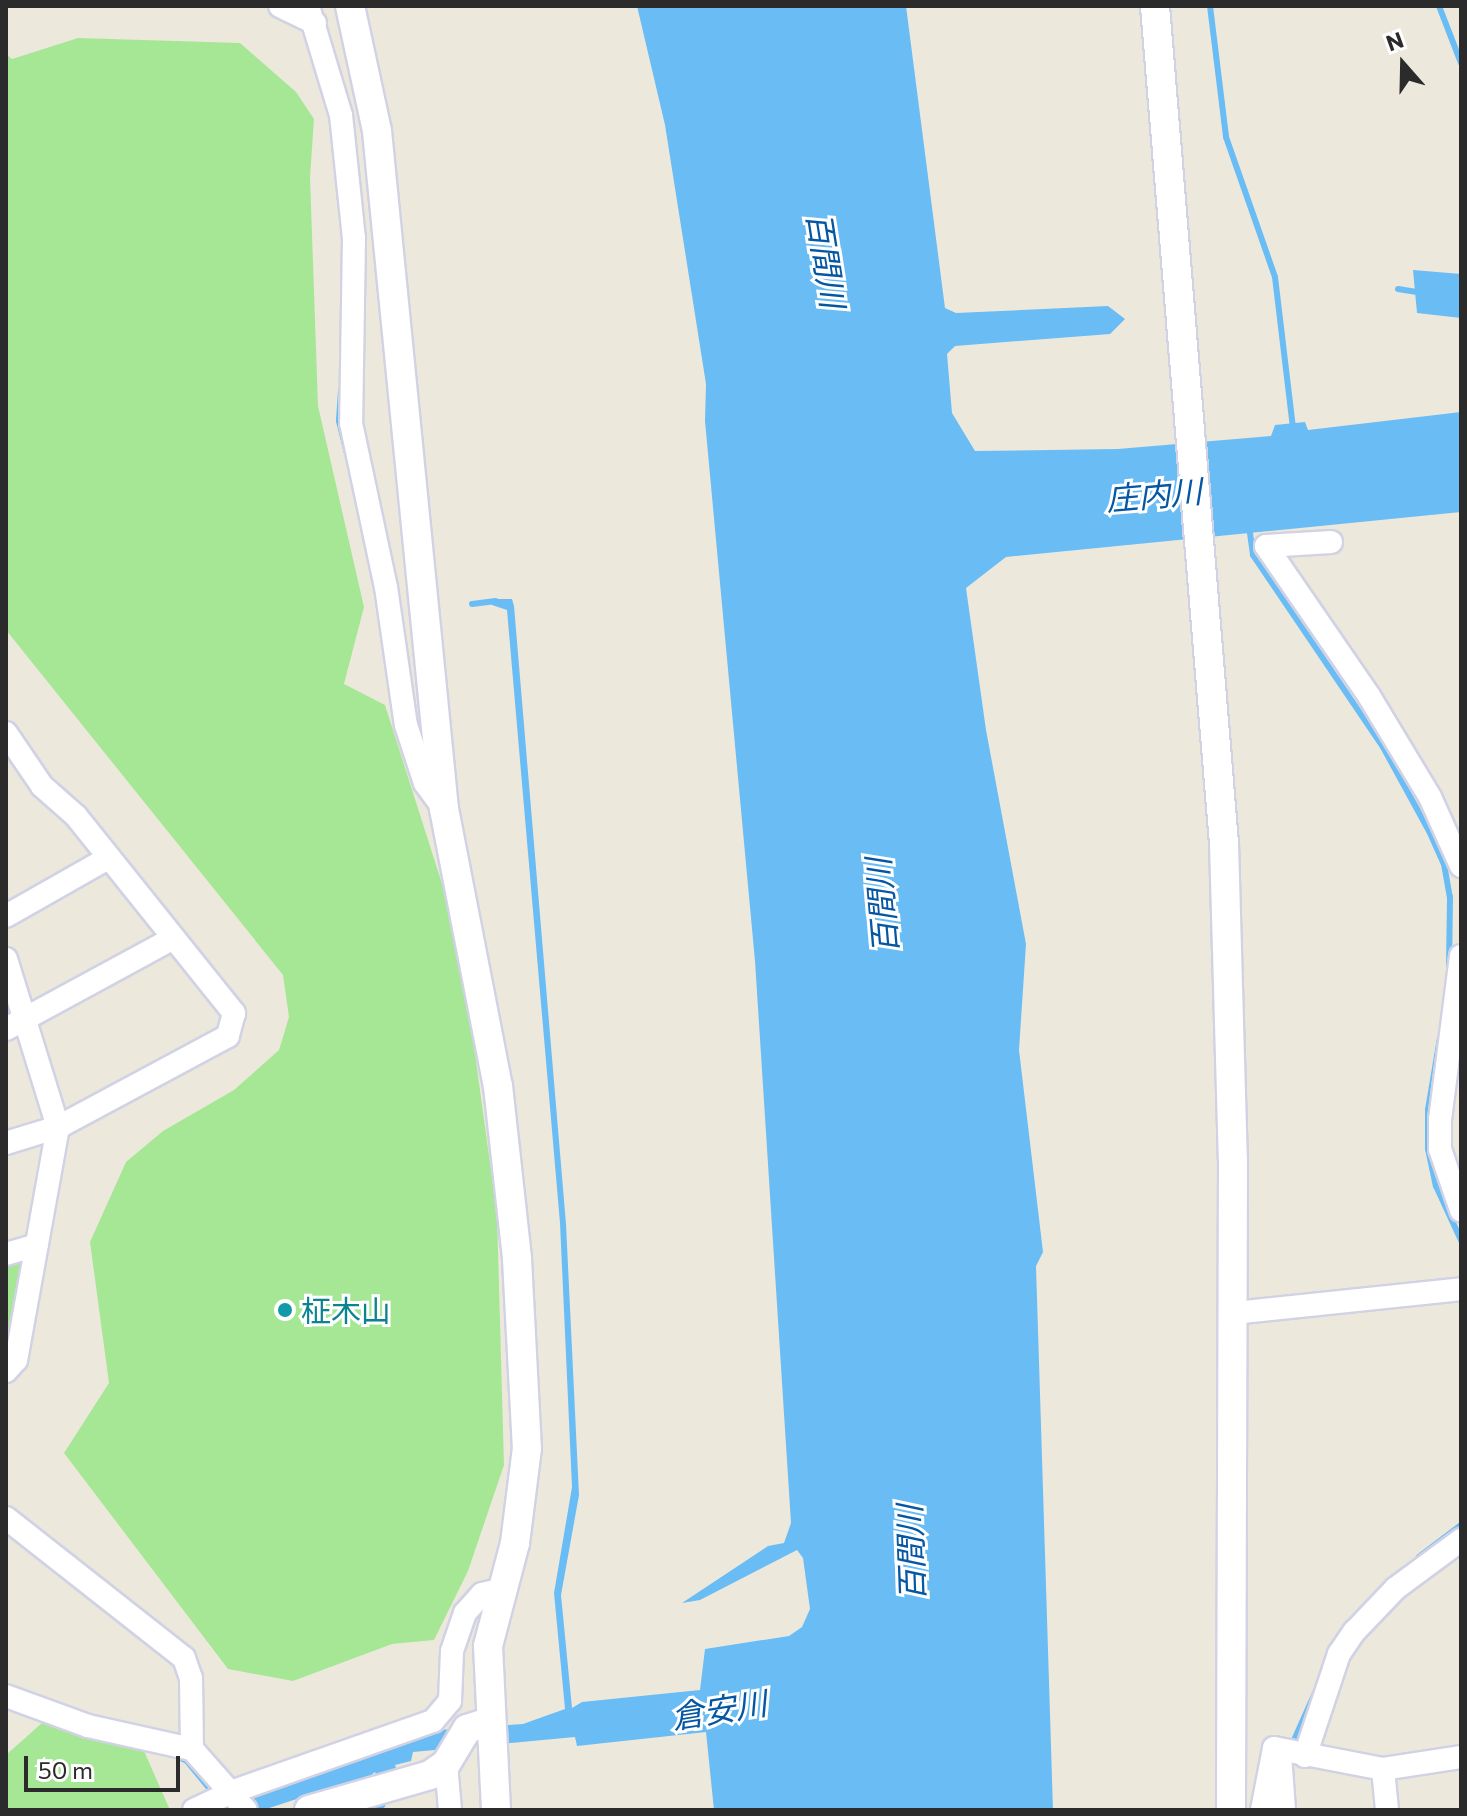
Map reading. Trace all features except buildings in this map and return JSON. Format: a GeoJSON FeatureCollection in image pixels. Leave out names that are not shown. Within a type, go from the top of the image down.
{"type":"FeatureCollection","features":[{"type":"Feature","properties":{"kind":"street"},"geometry":{"type":"LineString","coordinates":[[280,6],[312,14],[341,115],[354,238],[351,423],[386,587],[406,725],[425,783],[444,809]]}},
{"type":"Feature","properties":{"kind":"street"},"geometry":{"type":"LineString","coordinates":[[350,6],[377,131],[444,809],[498,1086],[517,1259],[527,1448],[521,1507],[488,1646],[489,1722],[496,1810]]}},
{"type":"Feature","properties":{"kind":"street"},"geometry":{"type":"LineString","coordinates":[[1155,6],[1202,538],[1224,843],[1234,1313],[1231,1810]]}},
{"type":"Feature","properties":{"kind":"street"},"geometry":{"type":"LineString","coordinates":[[1331,542],[1266,546],[1369,696],[1430,797],[1461,866]]}},
{"type":"Feature","properties":{"kind":"street"},"geometry":{"type":"LineString","coordinates":[[6,733],[42,786],[76,816],[234,1013],[228,1036],[58,1127],[6,1143]]}},
{"type":"Feature","properties":{"kind":"street"},"geometry":{"type":"LineString","coordinates":[[6,916],[108,858]]}},
{"type":"Feature","properties":{"kind":"street"},"geometry":{"type":"LineString","coordinates":[[16,1026],[172,939]]}},
{"type":"Feature","properties":{"kind":"street"},"geometry":{"type":"LineString","coordinates":[[1461,956],[1440,1120],[1440,1149],[1461,1210]]}},
{"type":"Feature","properties":{"kind":"street"},"geometry":{"type":"LineString","coordinates":[[6,959],[16,1026],[58,1127],[16,1360],[6,1371]]}},
{"type":"Feature","properties":{"kind":"street"},"geometry":{"type":"LineString","coordinates":[[6,1254],[37,1245]]}},
{"type":"Feature","properties":{"kind":"street"},"geometry":{"type":"LineString","coordinates":[[1234,1313],[1461,1289]]}},
{"type":"Feature","properties":{"kind":"street"},"geometry":{"type":"LineString","coordinates":[[6,1518],[184,1658],[191,1678],[192,1749],[221,1802],[433,1721],[450,1701],[452,1651],[465,1613],[482,1594],[503,1589]]}},
{"type":"Feature","properties":{"kind":"street"},"geometry":{"type":"LineString","coordinates":[[1305,1756],[1339,1654],[1354,1632],[1396,1588],[1461,1540]]}},
{"type":"Feature","properties":{"kind":"street"},"geometry":{"type":"LineString","coordinates":[[6,1696],[88,1726],[192,1749]]}},
{"type":"Feature","properties":{"kind":"street"},"geometry":{"type":"LineString","coordinates":[[309,1810],[430,1775],[446,1764],[467,1729],[489,1722]]}},
{"type":"Feature","properties":{"kind":"street"},"geometry":{"type":"LineString","coordinates":[[1262,1810],[1274,1748],[1383,1769],[1461,1757]]}},
{"type":"Feature","properties":{"kind":"street"},"geometry":{"type":"LineString","coordinates":[[1279,1748],[1284,1810]]}},
{"type":"Feature","properties":{"kind":"street"},"geometry":{"type":"LineString","coordinates":[[446,1764],[450,1810]]}},
{"type":"Feature","properties":{"kind":"street"},"geometry":{"type":"LineString","coordinates":[[1383,1769],[1387,1810]]}},
{"type":"Feature","properties":{"kind":"green space"},"geometry":{"type":"Polygon","coordinates":[[[78,38],[240,43],[296,92],[314,119],[310,177],[318,406],[364,607],[344,684],[385,705],[459,937],[497,1214],[504,1465],[468,1571],[434,1640],[392,1644],[293,1681],[228,1669],[64,1453],[109,1383],[90,1242],[126,1162],[163,1131],[234,1090],[279,1050],[289,1017],[283,975],[6,630],[6,54],[12,59],[78,38]]]}},
{"type":"Feature","properties":{"kind":"green space"},"geometry":{"type":"Polygon","coordinates":[[[17,1260],[25,1267],[6,1359],[6,1264],[17,1260]]]}},
{"type":"Feature","properties":{"kind":"green space"},"geometry":{"type":"Polygon","coordinates":[[[43,1722],[82,1738],[144,1751],[170,1810],[6,1810],[6,1755],[43,1722]]]}},
{"type":"Feature","properties":{"kind":"water"},"geometry":{"type":"Polygon","coordinates":[[[637,6],[906,6],[945,308],[956,313],[1108,306],[1125,319],[1110,334],[955,346],[947,354],[952,413],[975,451],[1118,449],[1271,436],[1275,425],[1305,422],[1308,430],[1461,412],[1461,512],[1006,557],[966,588],[986,730],[1026,944],[1019,1050],[1043,1252],[1036,1266],[1053,1810],[714,1810],[706,1732],[577,1746],[575,1737],[413,1752],[411,1761],[395,1765],[397,1771],[377,1777],[375,1772],[358,1785],[355,1780],[263,1810],[212,1810],[426,1731],[523,1724],[565,1709],[554,1593],[572,1487],[560,1223],[507,610],[492,605],[490,599],[512,599],[514,606],[566,1224],[579,1495],[561,1595],[572,1708],[582,1702],[700,1690],[705,1649],[789,1636],[802,1627],[810,1609],[803,1558],[797,1550],[700,1600],[682,1603],[768,1546],[784,1543],[791,1523],[755,961],[705,421],[706,384],[665,125],[637,6]]]}},
{"type":"Feature","properties":{"kind":"water"},"geometry":{"type":"Polygon","coordinates":[[[1413,270],[1461,274],[1461,318],[1417,313],[1413,270]]]}},
{"type":"Feature","properties":{"kind":"waterway"},"geometry":{"type":"LineString","coordinates":[[1210,6],[1226,137],[1275,277],[1293,428]]}},
{"type":"Feature","properties":{"kind":"waterway"},"geometry":{"type":"LineString","coordinates":[[1439,6],[1461,63]]}},
{"type":"Feature","properties":{"kind":"waterway"},"geometry":{"type":"LineString","coordinates":[[1398,289],[1422,293]]}},
{"type":"Feature","properties":{"kind":"waterway"},"geometry":{"type":"LineString","coordinates":[[341,391],[339,421],[347,454]]}},
{"type":"Feature","properties":{"kind":"waterway"},"geometry":{"type":"LineString","coordinates":[[1249,526],[1253,555],[1383,747],[1444,864],[1450,897],[1449,971]]}},
{"type":"Feature","properties":{"kind":"waterway"},"geometry":{"type":"LineString","coordinates":[[472,604],[496,601]]}},
{"type":"Feature","properties":{"kind":"waterway"},"geometry":{"type":"LineString","coordinates":[[1440,1038],[1428,1110],[1428,1149],[1436,1186],[1461,1240]]}},
{"type":"Feature","properties":{"kind":"waterway"},"geometry":{"type":"LineString","coordinates":[[1419,1557],[1461,1525]]}},
{"type":"Feature","properties":{"kind":"waterway"},"geometry":{"type":"LineString","coordinates":[[1347,1625],[1383,1587]]}},
{"type":"Feature","properties":{"kind":"waterway"},"geometry":{"type":"LineString","coordinates":[[1295,1738],[1318,1686]]}},
{"type":"Feature","properties":{"kind":"waterway"},"geometry":{"type":"LineString","coordinates":[[175,1755],[187,1761],[214,1794]]}},
{"type":"Feature","properties":{"kind":"waterway"},"geometry":{"type":"LineString","coordinates":[[367,1810],[382,1805]]}},
{"type":"Feature","properties":{"kind":"place","name":"柾木山"},"geometry":{"type":"Point","coordinates":[285,1310]}},
{"type":"Feature","properties":{"kind":"water label","name":"百間川"},"geometry":{"type":"Point","coordinates":[827,260]}},
{"type":"Feature","properties":{"kind":"water label","name":"庄内川"},"geometry":{"type":"Point","coordinates":[1154,494]}},
{"type":"Feature","properties":{"kind":"water label","name":"百間川"},"geometry":{"type":"Point","coordinates":[881,906]}},
{"type":"Feature","properties":{"kind":"water label","name":"百間川"},"geometry":{"type":"Point","coordinates":[910,1553]}},
{"type":"Feature","properties":{"kind":"water label","name":"倉安川"},"geometry":{"type":"Point","coordinates":[719,1709]}}]}
